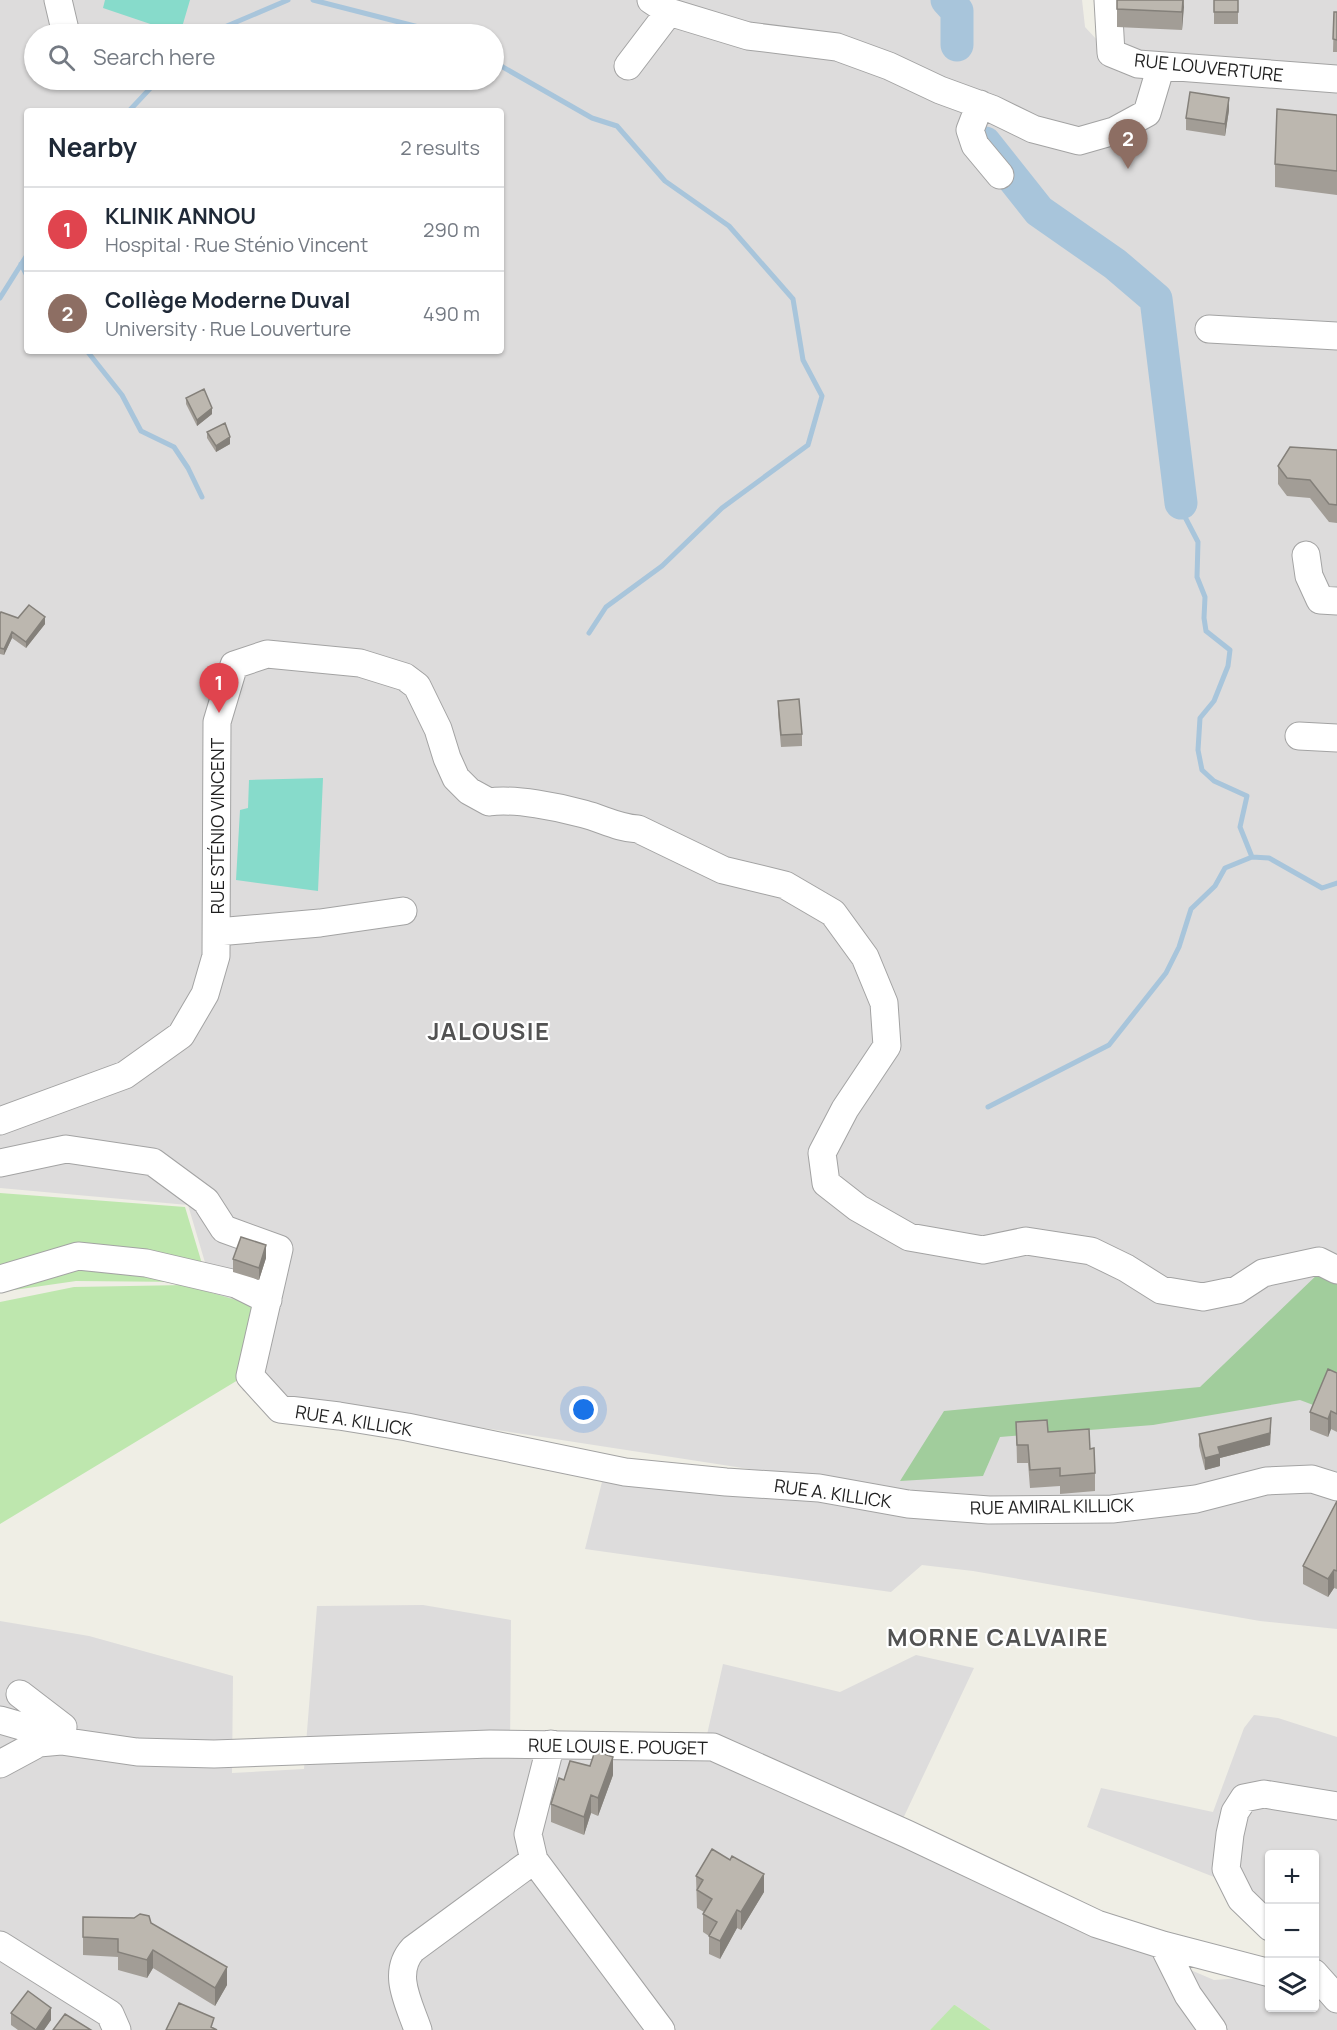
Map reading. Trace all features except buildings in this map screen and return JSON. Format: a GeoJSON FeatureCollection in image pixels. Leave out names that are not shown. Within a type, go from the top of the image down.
{"type":"FeatureCollection","features":[{"type":"Feature","properties":{"kind":"street"},"geometry":{"type":"LineString","coordinates":[[58,0],[64,24]]}},
{"type":"Feature","properties":{"kind":"street"},"geometry":{"type":"LineString","coordinates":[[628,66],[660,6],[748,36],[837,47],[889,66],[1033,129],[1079,141],[1114,130],[1147,112],[1161,66]]}},
{"type":"Feature","properties":{"kind":"street","name":"RUE LOUVERTURE"},"geometry":{"type":"LineString","coordinates":[[1108,12],[1111,53],[1138,64],[1337,79]]}},
{"type":"Feature","properties":{"kind":"street"},"geometry":{"type":"LineString","coordinates":[[980,105],[970,130],[975,146],[1000,175]]}},
{"type":"Feature","properties":{"kind":"street"},"geometry":{"type":"LineString","coordinates":[[1209,329],[1337,336]]}},
{"type":"Feature","properties":{"kind":"street"},"geometry":{"type":"LineString","coordinates":[[1306,555],[1309,576],[1320,600],[1337,601]]}},
{"type":"Feature","properties":{"kind":"street","name":"RUE STÉNIO VINCENT"},"geometry":{"type":"LineString","coordinates":[[0,1121],[125,1075],[182,1035],[205,994],[216,956],[217,722],[234,665],[267,654],[360,663],[403,676],[417,686],[438,729],[456,778],[469,791],[489,802],[504,799],[584,814],[624,828],[638,830],[723,870],[784,885],[833,913],[865,957],[884,1003],[887,1046],[845,1109],[822,1153],[826,1183],[858,1208],[909,1237],[983,1250],[1026,1241],[1091,1251],[1126,1268],[1161,1290],[1203,1297],[1237,1290],[1263,1273],[1320,1261],[1337,1270]]}},
{"type":"Feature","properties":{"kind":"street"},"geometry":{"type":"LineString","coordinates":[[1299,736],[1337,738]]}},
{"type":"Feature","properties":{"kind":"street"},"geometry":{"type":"LineString","coordinates":[[217,932],[320,923],[403,911]]}},
{"type":"Feature","properties":{"kind":"street","name":"RUE A. KILLICK"},"geometry":{"type":"LineString","coordinates":[[0,1163],[66,1149],[153,1162],[206,1201],[224,1229],[279,1249],[250,1376],[280,1409],[407,1427],[625,1472],[819,1488],[908,1504]]}},
{"type":"Feature","properties":{"kind":"street"},"geometry":{"type":"LineString","coordinates":[[0,1278],[78,1256],[146,1263],[225,1281],[268,1300]]}},
{"type":"Feature","properties":{"kind":"street","name":"RUE AMIRAL KILLICK"},"geometry":{"type":"LineString","coordinates":[[908,1504],[989,1510],[1112,1509],[1196,1498],[1266,1482],[1312,1479],[1337,1487]]}},
{"type":"Feature","properties":{"kind":"street"},"geometry":{"type":"LineString","coordinates":[[0,1720],[42,1732],[61,1741],[63,1727],[20,1694]]}},
{"type":"Feature","properties":{"kind":"street","name":"RUE LOUIS E. POUGET"},"geometry":{"type":"LineString","coordinates":[[0,1764],[39,1743],[61,1741],[138,1752],[214,1754],[490,1744],[713,1747],[876,1819],[1097,1924],[1163,1945],[1265,1972]]}},
{"type":"Feature","properties":{"kind":"street"},"geometry":{"type":"LineString","coordinates":[[551,1744],[528,1834],[534,1860],[661,2030]]}},
{"type":"Feature","properties":{"kind":"street"},"geometry":{"type":"LineString","coordinates":[[1265,1923],[1241,1899],[1226,1869],[1238,1842],[1235,1812],[1244,1798],[1264,1794],[1337,1806]]}},
{"type":"Feature","properties":{"kind":"street"},"geometry":{"type":"LineString","coordinates":[[418,2030],[403,1985],[401,1971],[407,1955],[413,1948],[534,1860]]}},
{"type":"Feature","properties":{"kind":"street"},"geometry":{"type":"LineString","coordinates":[[0,1945],[110,2014],[117,2030]]}},
{"type":"Feature","properties":{"kind":"street"},"geometry":{"type":"LineString","coordinates":[[1163,1945],[1188,1995],[1213,2030]]}},
{"type":"Feature","properties":{"kind":"street"},"geometry":{"type":"LineString","coordinates":[[1319,1979],[1337,1999]]}},
{"type":"Feature","properties":{"kind":"street"},"geometry":{"type":"LineString","coordinates":[[1319,1997],[1337,2006]]}},
{"type":"Feature","properties":{"kind":"shaded area"},"geometry":{"type":"Polygon","coordinates":[[[0,0],[1082,0],[1085,27],[1110,54],[1119,74],[1112,53],[1109,0],[1337,0],[1337,1629],[1260,1621],[973,1571],[922,1565],[891,1592],[585,1549],[603,1478],[873,1488],[243,1391],[188,1205],[0,1188],[0,0]]]}},
{"type":"Feature","properties":{"kind":"shaded area"},"geometry":{"type":"Polygon","coordinates":[[[105,0],[190,0],[183,24],[150,24],[103,8],[105,0]]]}},
{"type":"Feature","properties":{"kind":"shaded area"},"geometry":{"type":"Polygon","coordinates":[[[323,778],[318,891],[236,880],[240,810],[248,808],[249,780],[323,778]]]}},
{"type":"Feature","properties":{"kind":"shaded area"},"geometry":{"type":"Polygon","coordinates":[[[423,1605],[511,1620],[510,1752],[701,1761],[723,1664],[840,1692],[916,1655],[974,1668],[892,1842],[1214,1980],[1265,1976],[1265,2012],[1319,2012],[1319,1850],[1265,1850],[1265,1932],[1214,1877],[1087,1827],[1101,1788],[1213,1812],[1244,1728],[1254,1715],[1278,1718],[1337,1737],[1337,2030],[991,2030],[955,2005],[930,2030],[0,2030],[0,1621],[89,1636],[233,1676],[232,1773],[304,1769],[317,1606],[423,1605]]]}},
{"type":"Feature","properties":{"kind":"green space"},"geometry":{"type":"Polygon","coordinates":[[[0,1193],[185,1207],[209,1287],[185,1282],[76,1281],[0,1292],[0,1193]]]}},
{"type":"Feature","properties":{"kind":"green space"},"geometry":{"type":"Polygon","coordinates":[[[1321,1271],[1337,1280],[1337,1414],[1300,1400],[1153,1425],[1000,1437],[983,1476],[900,1481],[944,1411],[1200,1387],[1321,1271]]]}},
{"type":"Feature","properties":{"kind":"green space"},"geometry":{"type":"Polygon","coordinates":[[[185,1285],[253,1305],[238,1380],[0,1524],[0,1302],[74,1287],[185,1285]]]}},
{"type":"Feature","properties":{"kind":"green space"},"geometry":{"type":"Polygon","coordinates":[[[955,2005],[991,2030],[930,2030],[955,2005]]]}},
{"type":"Feature","properties":{"kind":"waterway"},"geometry":{"type":"LineString","coordinates":[[232,24],[288,0]]}},
{"type":"Feature","properties":{"kind":"waterway"},"geometry":{"type":"LineString","coordinates":[[313,0],[407,24]]}},
{"type":"Feature","properties":{"kind":"waterway"},"geometry":{"type":"LineString","coordinates":[[947,0],[957,11],[957,45]]}},
{"type":"Feature","properties":{"kind":"waterway"},"geometry":{"type":"LineString","coordinates":[[504,68],[592,118],[617,126],[665,181],[729,226],[793,299],[803,360],[822,396],[808,445],[722,508],[662,566],[606,607],[589,633]]}},
{"type":"Feature","properties":{"kind":"waterway"},"geometry":{"type":"LineString","coordinates":[[132,108],[149,90]]}},
{"type":"Feature","properties":{"kind":"waterway"},"geometry":{"type":"LineString","coordinates":[[985,143],[1039,211],[1115,264],[1156,299],[1181,503]]}},
{"type":"Feature","properties":{"kind":"waterway"},"geometry":{"type":"LineString","coordinates":[[0,298],[24,260]]}},
{"type":"Feature","properties":{"kind":"waterway"},"geometry":{"type":"LineString","coordinates":[[21,264],[24,270]]}},
{"type":"Feature","properties":{"kind":"waterway"},"geometry":{"type":"LineString","coordinates":[[89,354],[122,395],[141,431],[174,447],[188,468],[202,497]]}},
{"type":"Feature","properties":{"kind":"waterway"},"geometry":{"type":"LineString","coordinates":[[1181,503],[1185,517],[1198,542],[1197,577],[1205,597],[1206,631],[1230,650],[1228,666],[1214,701],[1200,718],[1198,750],[1202,770],[1214,781],[1247,796],[1240,827],[1252,857],[1269,858],[1322,888],[1337,883]]}},
{"type":"Feature","properties":{"kind":"waterway"},"geometry":{"type":"LineString","coordinates":[[988,1107],[1109,1045],[1166,973],[1179,947],[1191,909],[1215,886],[1225,868],[1252,857]]}},
{"type":"Feature","properties":{"kind":"place","name":"Collège Moderne Duval"},"geometry":{"type":"Point","coordinates":[1128,169]}},
{"type":"Feature","properties":{"kind":"place","name":"KLINIK ANNOU"},"geometry":{"type":"Point","coordinates":[219,713]}},
{"type":"Feature","properties":{"kind":"district","name":"JALOUSIE"},"geometry":{"type":"Point","coordinates":[489,1030]}},
{"type":"Feature","properties":{"kind":"district","name":"MORNE CALVAIRE"},"geometry":{"type":"Point","coordinates":[998,1636]}}]}
